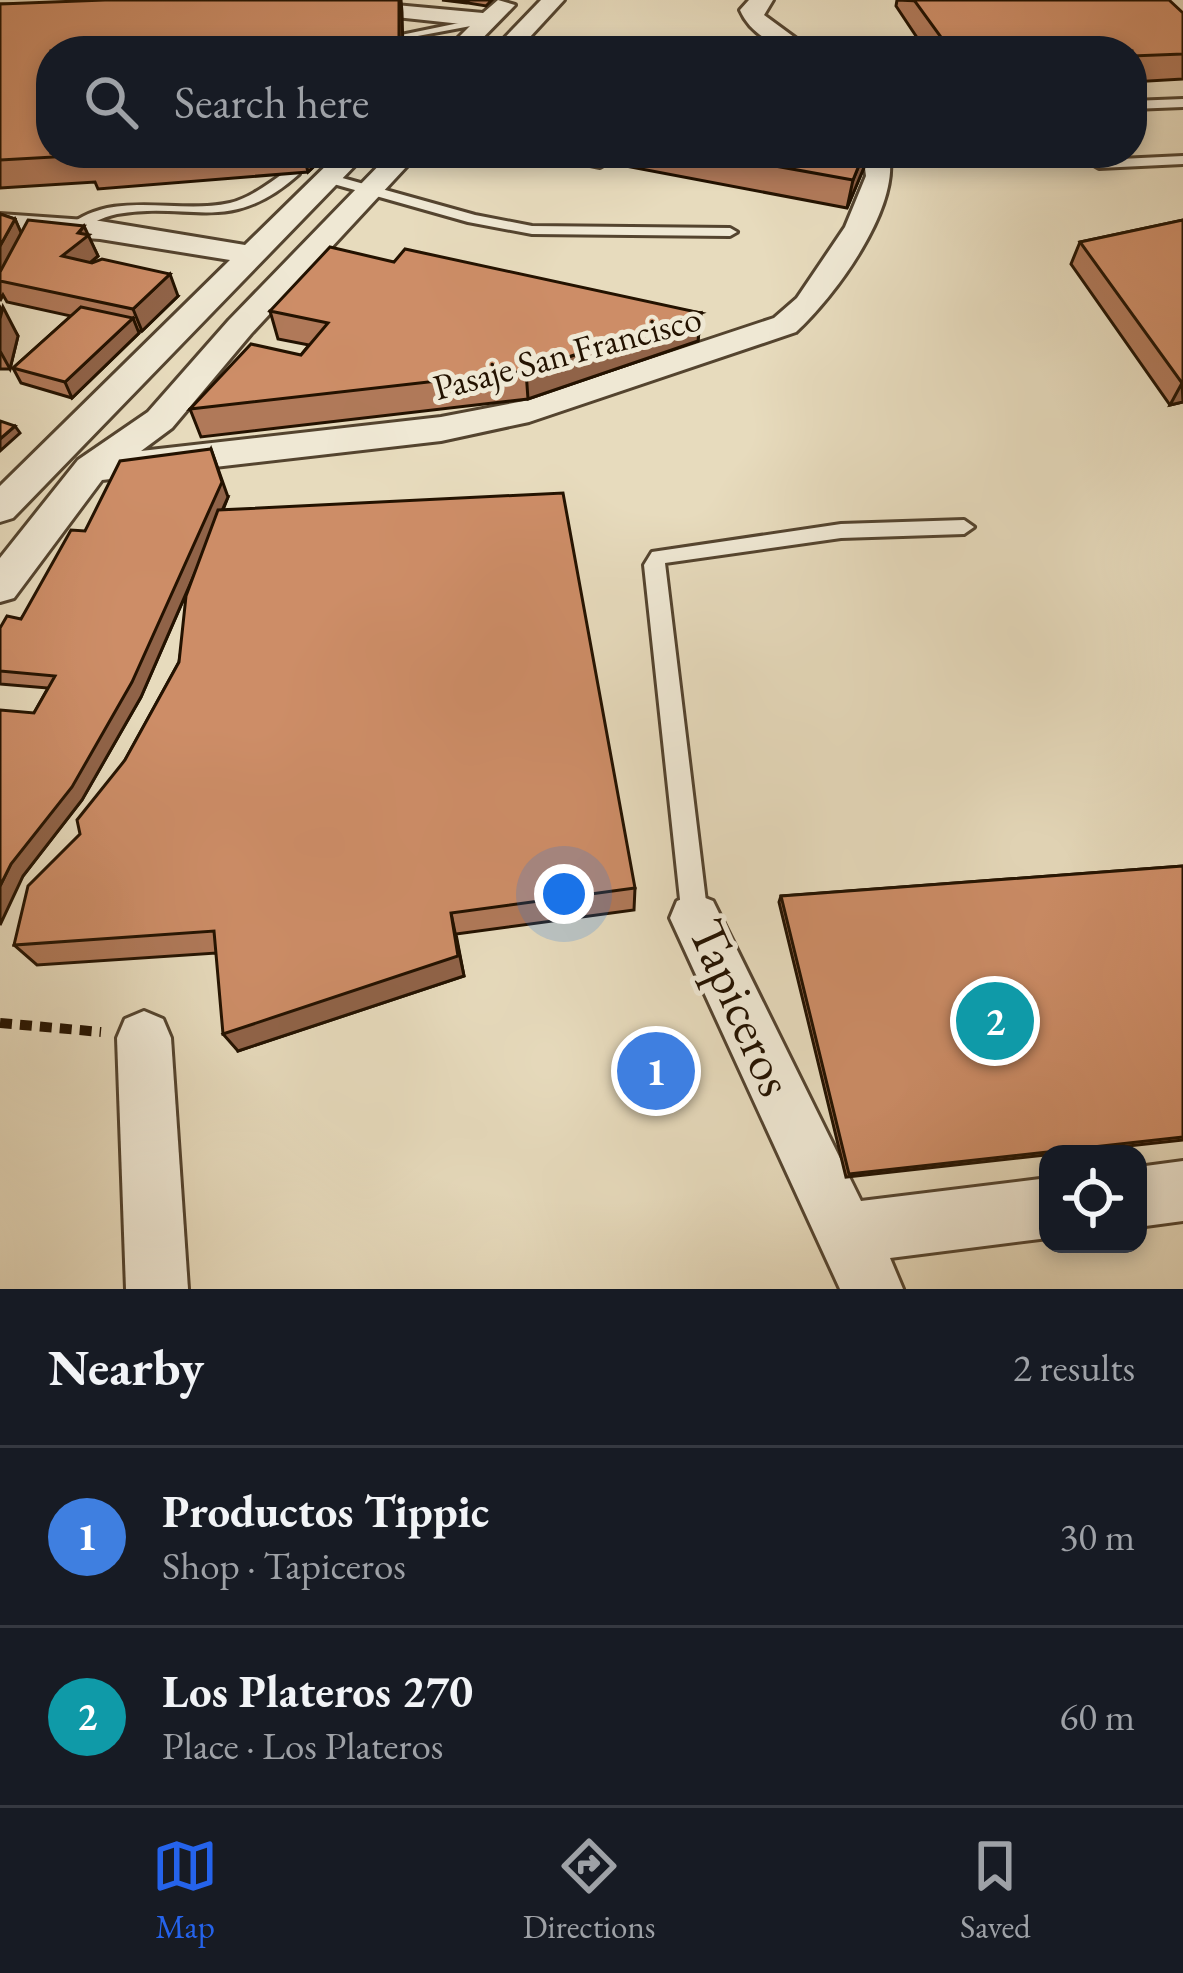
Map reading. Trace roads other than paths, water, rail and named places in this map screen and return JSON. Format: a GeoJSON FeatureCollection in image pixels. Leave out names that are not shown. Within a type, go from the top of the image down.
{"type":"FeatureCollection","features":[{"type":"Feature","properties":{"kind":"street"},"geometry":{"type":"LineString","coordinates":[[762,0],[752,10],[754,18],[780,36]]}},
{"type":"Feature","properties":{"kind":"street"},"geometry":{"type":"LineString","coordinates":[[331,5],[501,8],[549,4]]}},
{"type":"Feature","properties":{"kind":"street"},"geometry":{"type":"LineString","coordinates":[[523,36],[549,4]]}},
{"type":"Feature","properties":{"kind":"street"},"geometry":{"type":"LineString","coordinates":[[472,36],[501,8]]}},
{"type":"Feature","properties":{"kind":"street"},"geometry":{"type":"LineString","coordinates":[[0,509],[338,168]]}},
{"type":"Feature","properties":{"kind":"street"},"geometry":{"type":"LineString","coordinates":[[0,587],[92,470],[160,421],[240,327],[392,168]]}},
{"type":"Feature","properties":{"kind":"street","name":"Pasaje San Francisco"},"geometry":{"type":"LineString","coordinates":[[92,470],[441,429],[529,410],[739,344],[785,325],[808,304],[859,226],[880,176],[879,168]]}},
{"type":"Feature","properties":{"kind":"street"},"geometry":{"type":"LineString","coordinates":[[0,223],[74,228],[250,255]]}},
{"type":"Feature","properties":{"kind":"street"},"geometry":{"type":"LineString","coordinates":[[190,316],[240,327]]}},
{"type":"Feature","properties":{"kind":"street","name":"Tapiceros"},"geometry":{"type":"LineString","coordinates":[[695,917],[872,1289]]}},
{"type":"Feature","properties":{"kind":"street"},"geometry":{"type":"LineString","coordinates":[[144,1038],[157,1289]]}},
{"type":"Feature","properties":{"kind":"street"},"geometry":{"type":"LineString","coordinates":[[1147,1196],[1183,1191]]}},
{"type":"Feature","properties":{"kind":"street"},"geometry":{"type":"LineString","coordinates":[[848,1233],[1039,1209]]}},
{"type":"Feature","properties":{"kind":"lane"},"geometry":{"type":"LineString","coordinates":[[406,35],[501,8]]}},
{"type":"Feature","properties":{"kind":"lane"},"geometry":{"type":"LineString","coordinates":[[1147,104],[1183,103]]}},
{"type":"Feature","properties":{"kind":"lane"},"geometry":{"type":"LineString","coordinates":[[1147,162],[1183,160]]}},
{"type":"Feature","properties":{"kind":"lane"},"geometry":{"type":"LineString","coordinates":[[74,228],[91,214],[114,207],[239,205],[292,174]]}},
{"type":"Feature","properties":{"kind":"lane"},"geometry":{"type":"LineString","coordinates":[[328,178],[473,219],[532,230],[730,232]]}},
{"type":"Feature","properties":{"kind":"lane","name":"Tapiceros"},"geometry":{"type":"LineString","coordinates":[[695,917],[654,565],[659,556],[841,531],[964,527]]}},
{"type":"Feature","properties":{"kind":"place","name":"Los Plateros 270"},"geometry":{"type":"Point","coordinates":[995,1021]}},
{"type":"Feature","properties":{"kind":"place","name":"Productos Tippic"},"geometry":{"type":"Point","coordinates":[656,1071]}}]}
